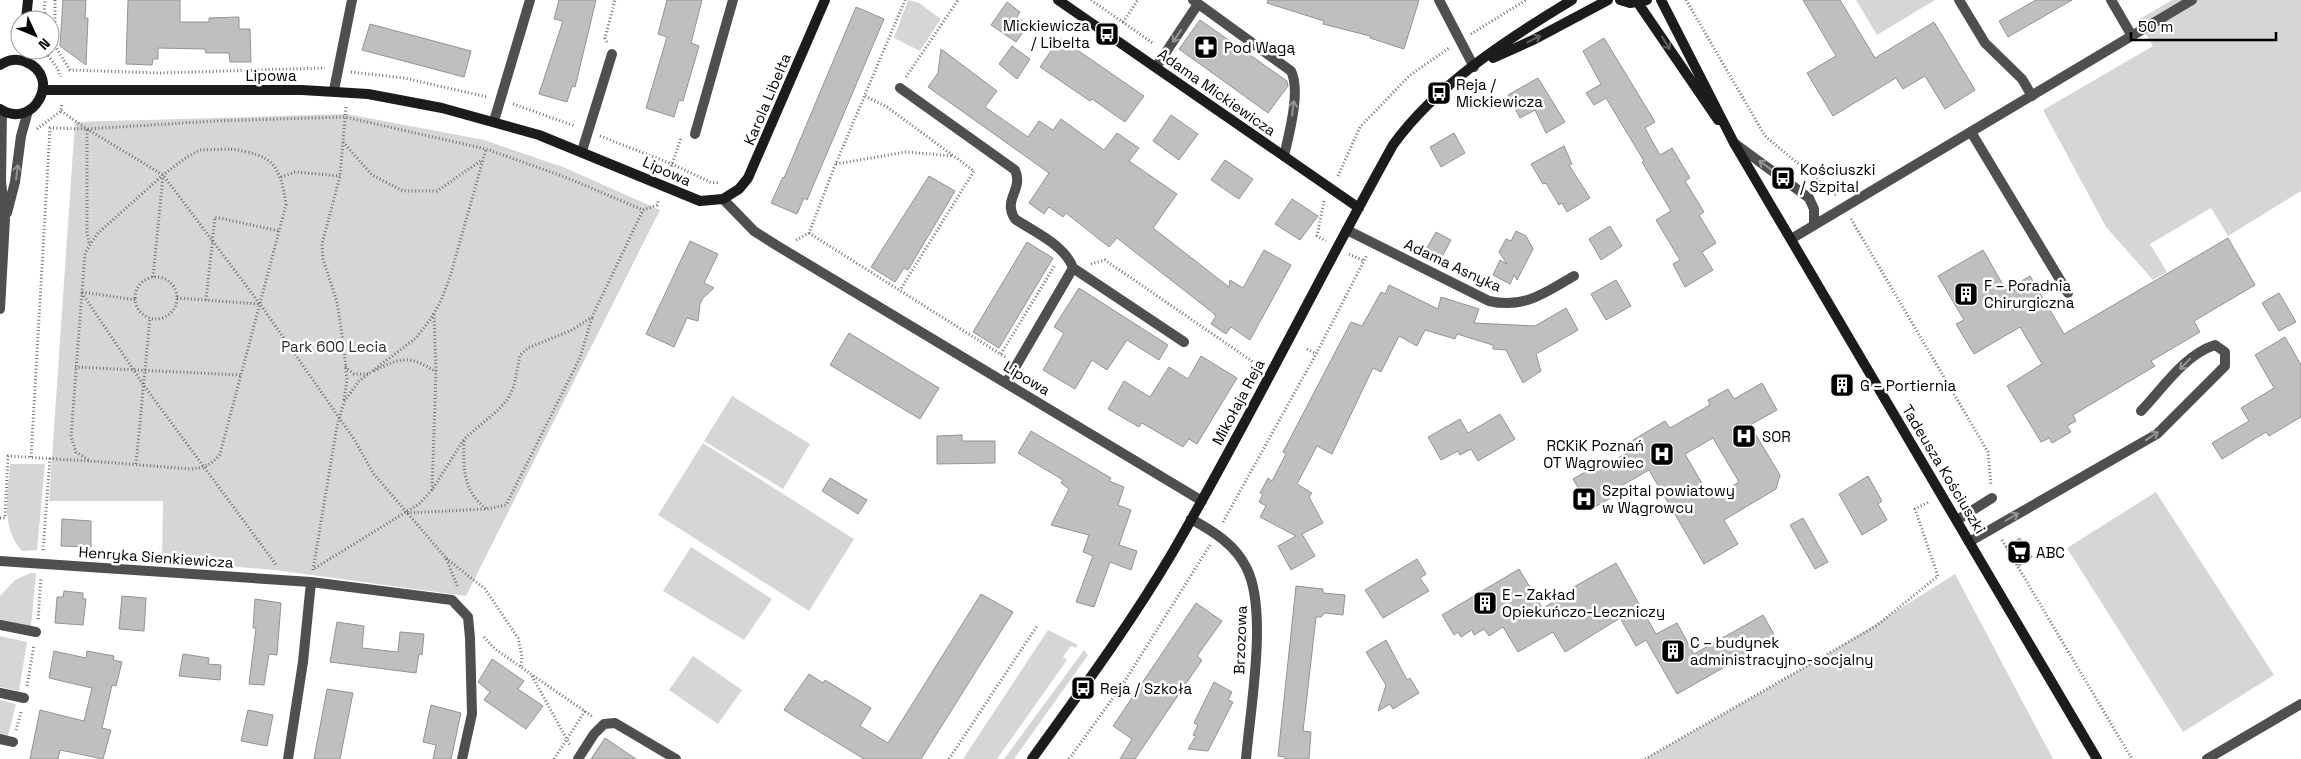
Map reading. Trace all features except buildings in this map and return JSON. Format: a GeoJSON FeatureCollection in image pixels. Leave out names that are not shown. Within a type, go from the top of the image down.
{"type":"FeatureCollection","features":[{"type":"Feature","properties":{"kind":"street"},"geometry":{"type":"LineString","coordinates":[[334,90],[352,0]]}},
{"type":"Feature","properties":{"kind":"street"},"geometry":{"type":"LineString","coordinates":[[494,121],[530,0]]}},
{"type":"Feature","properties":{"kind":"street"},"geometry":{"type":"LineString","coordinates":[[695,134],[733,0]]}},
{"type":"Feature","properties":{"kind":"street","name":"Karola Libelta"},"geometry":{"type":"LineString","coordinates":[[723,199],[739,189],[748,178],[824,0]]}},
{"type":"Feature","properties":{"kind":"street","name":"Adama Mickiewicza"},"geometry":{"type":"LineString","coordinates":[[1058,0],[1359,208]]}},
{"type":"Feature","properties":{"kind":"street"},"geometry":{"type":"LineString","coordinates":[[1439,0],[1474,67]]}},
{"type":"Feature","properties":{"kind":"street","name":"Mikołaja Reja"},"geometry":{"type":"LineString","coordinates":[[1032,759],[1119,636],[1202,501],[1393,145],[1411,121],[1452,82],[1527,27],[1572,0]]}},
{"type":"Feature","properties":{"kind":"street","name":"Mikołaja Reja"},"geometry":{"type":"LineString","coordinates":[[1474,67],[1533,40],[1608,0]]}},
{"type":"Feature","properties":{"kind":"street"},"geometry":{"type":"LineString","coordinates":[[1620,0],[1643,2]]}},
{"type":"Feature","properties":{"kind":"street","name":"Tadeusza Kościuszki"},"geometry":{"type":"LineString","coordinates":[[1661,0],[1734,142]]}},
{"type":"Feature","properties":{"kind":"street"},"geometry":{"type":"LineString","coordinates":[[1959,0],[1985,43],[2022,79],[2032,96]]}},
{"type":"Feature","properties":{"kind":"street"},"geometry":{"type":"LineString","coordinates":[[2111,0],[2132,36]]}},
{"type":"Feature","properties":{"kind":"street"},"geometry":{"type":"LineString","coordinates":[[1791,239],[2192,0]]}},
{"type":"Feature","properties":{"kind":"street"},"geometry":{"type":"LineString","coordinates":[[1156,67],[1196,2],[1291,71],[1295,86],[1290,134],[1284,156]]}},
{"type":"Feature","properties":{"kind":"street","name":"Tadeusza Kościuszki"},"geometry":{"type":"LineString","coordinates":[[1643,2],[1734,142],[2098,759]]}},
{"type":"Feature","properties":{"kind":"street"},"geometry":{"type":"LineString","coordinates":[[582,151],[612,54]]}},
{"type":"Feature","properties":{"kind":"street"},"geometry":{"type":"LineString","coordinates":[[5,219],[15,182],[21,136],[28,112],[40,101],[43,90],[44,82],[39,72],[28,60]]}},
{"type":"Feature","properties":{"kind":"street"},"geometry":{"type":"LineString","coordinates":[[900,88],[1015,170],[1019,179],[1010,205],[1011,213],[1015,219],[1063,251],[1073,268],[1184,342]]}},
{"type":"Feature","properties":{"kind":"street","name":"Lipowa"},"geometry":{"type":"LineString","coordinates":[[43,90],[334,90],[403,100],[494,121],[582,151],[700,201],[723,199],[754,230],[776,245],[1202,501]]}},
{"type":"Feature","properties":{"kind":"street"},"geometry":{"type":"LineString","coordinates":[[0,309],[5,219],[1,181],[1,110],[15,114],[28,112]]}},
{"type":"Feature","properties":{"kind":"street"},"geometry":{"type":"LineString","coordinates":[[1971,132],[2068,293]]}},
{"type":"Feature","properties":{"kind":"street"},"geometry":{"type":"LineString","coordinates":[[1734,142],[1809,198],[1814,209],[1814,225]]}},
{"type":"Feature","properties":{"kind":"street","name":"Adama Asnyka"},"geometry":{"type":"LineString","coordinates":[[1347,230],[1489,302],[1504,305],[1520,304],[1536,298],[1574,276]]}},
{"type":"Feature","properties":{"kind":"street"},"geometry":{"type":"LineString","coordinates":[[1006,383],[1073,268]]}},
{"type":"Feature","properties":{"kind":"street"},"geometry":{"type":"LineString","coordinates":[[1970,542],[2156,434],[2225,366],[2225,352],[2215,345],[2202,349],[2190,359],[2141,412]]}},
{"type":"Feature","properties":{"kind":"street"},"geometry":{"type":"LineString","coordinates":[[1957,520],[1992,498]]}},
{"type":"Feature","properties":{"kind":"street","name":"Brzozowa"},"geometry":{"type":"LineString","coordinates":[[1191,519],[1216,534],[1239,557],[1248,569],[1256,594],[1256,644],[1246,759]]}},
{"type":"Feature","properties":{"kind":"street","name":"Henryka Sienkiewicza"},"geometry":{"type":"LineString","coordinates":[[0,561],[311,582],[452,600],[468,617]]}},
{"type":"Feature","properties":{"kind":"street"},"geometry":{"type":"LineString","coordinates":[[288,759],[303,662],[311,582]]}},
{"type":"Feature","properties":{"kind":"street"},"geometry":{"type":"LineString","coordinates":[[462,759],[472,714],[468,617]]}},
{"type":"Feature","properties":{"kind":"street"},"geometry":{"type":"LineString","coordinates":[[0,625],[36,632]]}},
{"type":"Feature","properties":{"kind":"street"},"geometry":{"type":"LineString","coordinates":[[0,693],[24,698]]}},
{"type":"Feature","properties":{"kind":"street"},"geometry":{"type":"LineString","coordinates":[[2207,759],[2301,704]]}},
{"type":"Feature","properties":{"kind":"street"},"geometry":{"type":"LineString","coordinates":[[576,756],[604,724],[615,723],[676,759]]}},
{"type":"Feature","properties":{"kind":"street"},"geometry":{"type":"LineString","coordinates":[[0,739],[13,742]]}},
{"type":"Feature","properties":{"kind":"path"},"geometry":{"type":"LineString","coordinates":[[612,54],[605,38],[615,0]]}},
{"type":"Feature","properties":{"kind":"path"},"geometry":{"type":"LineString","coordinates":[[776,245],[782,236],[794,242],[809,233],[905,0]]}},
{"type":"Feature","properties":{"kind":"path"},"geometry":{"type":"LineString","coordinates":[[887,107],[958,0]]}},
{"type":"Feature","properties":{"kind":"path"},"geometry":{"type":"LineString","coordinates":[[1091,0],[1155,44]]}},
{"type":"Feature","properties":{"kind":"path"},"geometry":{"type":"LineString","coordinates":[[1123,22],[1138,0]]}},
{"type":"Feature","properties":{"kind":"path"},"geometry":{"type":"LineString","coordinates":[[1686,0],[1765,136],[1835,193],[1844,207],[1988,452],[1992,498]]}},
{"type":"Feature","properties":{"kind":"path"},"geometry":{"type":"LineString","coordinates":[[311,582],[347,380],[336,302],[323,259],[322,244],[340,176],[345,117],[352,72]]}},
{"type":"Feature","properties":{"kind":"path"},"geometry":{"type":"LineString","coordinates":[[865,96],[887,107],[974,171],[900,290]]}},
{"type":"Feature","properties":{"kind":"path"},"geometry":{"type":"LineString","coordinates":[[62,111],[87,129],[163,175],[260,304],[354,439],[373,474],[406,514],[429,536],[445,558],[458,591]]}},
{"type":"Feature","properties":{"kind":"path"},"geometry":{"type":"LineString","coordinates":[[31,457],[50,128],[87,129],[215,121],[345,117],[486,148],[565,177],[643,210]]}},
{"type":"Feature","properties":{"kind":"path"},"geometry":{"type":"LineString","coordinates":[[87,129],[87,232],[89,244]]}},
{"type":"Feature","properties":{"kind":"path"},"geometry":{"type":"LineString","coordinates":[[406,514],[487,509],[506,505],[580,358],[592,317],[643,210],[656,205],[684,129],[695,134]]}},
{"type":"Feature","properties":{"kind":"path"},"geometry":{"type":"LineString","coordinates":[[343,142],[372,175],[403,191],[437,191],[483,160]]}},
{"type":"Feature","properties":{"kind":"path"},"geometry":{"type":"LineString","coordinates":[[344,402],[359,382],[416,338],[434,313],[450,277],[486,148]]}},
{"type":"Feature","properties":{"kind":"path"},"geometry":{"type":"LineString","coordinates":[[0,518],[6,518],[8,456],[191,469],[204,468],[214,462],[220,454],[286,205],[278,170],[265,158],[254,153],[231,149],[200,150],[163,175],[97,234],[89,244],[85,254],[81,292],[71,437],[76,452],[90,461]]}},
{"type":"Feature","properties":{"kind":"path"},"geometry":{"type":"LineString","coordinates":[[836,164],[906,152],[954,156]]}},
{"type":"Feature","properties":{"kind":"path"},"geometry":{"type":"LineString","coordinates":[[280,177],[295,172],[340,176]]}},
{"type":"Feature","properties":{"kind":"path"},"geometry":{"type":"LineString","coordinates":[[153,278],[163,175]]}},
{"type":"Feature","properties":{"kind":"path"},"geometry":{"type":"LineString","coordinates":[[206,300],[215,217],[280,231]]}},
{"type":"Feature","properties":{"kind":"path"},"geometry":{"type":"LineString","coordinates":[[809,233],[1017,364]]}},
{"type":"Feature","properties":{"kind":"path"},"geometry":{"type":"LineString","coordinates":[[1069,759],[1123,684],[1216,534],[1316,354],[1374,243]]}},
{"type":"Feature","properties":{"kind":"path"},"geometry":{"type":"LineString","coordinates":[[1001,354],[1063,251]]}},
{"type":"Feature","properties":{"kind":"path"},"geometry":{"type":"LineString","coordinates":[[1073,268],[1106,260],[1270,374]]}},
{"type":"Feature","properties":{"kind":"path"},"geometry":{"type":"LineString","coordinates":[[153,278],[167,280],[176,291],[177,298],[171,314],[165,318],[150,318],[139,310],[136,300],[140,285],[153,278]]}},
{"type":"Feature","properties":{"kind":"path"},"geometry":{"type":"LineString","coordinates":[[81,292],[136,300]]}},
{"type":"Feature","properties":{"kind":"path"},"geometry":{"type":"LineString","coordinates":[[81,292],[145,387],[288,581]]}},
{"type":"Feature","properties":{"kind":"path"},"geometry":{"type":"LineString","coordinates":[[177,298],[260,304]]}},
{"type":"Feature","properties":{"kind":"path"},"geometry":{"type":"LineString","coordinates":[[432,490],[436,372],[434,313]]}},
{"type":"Feature","properties":{"kind":"path"},"geometry":{"type":"LineString","coordinates":[[304,569],[313,570],[406,514],[419,504],[432,490],[464,439],[508,399],[514,386],[520,355],[528,348],[572,330],[592,317]]}},
{"type":"Feature","properties":{"kind":"path"},"geometry":{"type":"LineString","coordinates":[[136,464],[145,387],[150,318]]}},
{"type":"Feature","properties":{"kind":"path"},"geometry":{"type":"LineString","coordinates":[[1307,349],[1316,354]]}},
{"type":"Feature","properties":{"kind":"path"},"geometry":{"type":"LineString","coordinates":[[344,367],[354,374],[369,374],[396,360],[407,359],[422,363],[436,372]]}},
{"type":"Feature","properties":{"kind":"path"},"geometry":{"type":"LineString","coordinates":[[75,366],[241,375]]}},
{"type":"Feature","properties":{"kind":"path"},"geometry":{"type":"LineString","coordinates":[[464,439],[464,476],[476,501],[487,509]]}},
{"type":"Feature","properties":{"kind":"path"},"geometry":{"type":"LineString","coordinates":[[13,742],[24,698],[36,632],[50,458]]}},
{"type":"Feature","properties":{"kind":"path"},"geometry":{"type":"LineString","coordinates":[[1644,759],[1876,626],[1938,576],[1915,509],[1941,495]]}},
{"type":"Feature","properties":{"kind":"path"},"geometry":{"type":"LineString","coordinates":[[1996,526],[2013,562],[2018,566],[2132,759]]}},
{"type":"Feature","properties":{"kind":"path"},"geometry":{"type":"LineString","coordinates":[[445,558],[485,589],[518,638],[522,657],[521,668]]}},
{"type":"Feature","properties":{"kind":"path"},"geometry":{"type":"LineString","coordinates":[[277,567],[286,568]]}},
{"type":"Feature","properties":{"kind":"path"},"geometry":{"type":"LineString","coordinates":[[468,617],[495,649],[604,724]]}},
{"type":"Feature","properties":{"kind":"path"},"geometry":{"type":"LineString","coordinates":[[948,759],[1037,626]]}},
{"type":"Feature","properties":{"kind":"path"},"geometry":{"type":"LineString","coordinates":[[531,674],[576,756]]}},
{"type":"Feature","properties":{"kind":"path"},"geometry":{"type":"LineString","coordinates":[[554,759],[586,711]]}},
{"type":"Feature","properties":{"kind":"green space"},"geometry":{"type":"Polygon","coordinates":[[[908,0],[919,3],[941,19],[920,51],[894,38],[908,0]]]}},
{"type":"Feature","properties":{"kind":"green space"},"geometry":{"type":"Polygon","coordinates":[[[1856,0],[1935,0],[1877,35],[1856,0]]]}},
{"type":"Feature","properties":{"kind":"green space"},"geometry":{"type":"Polygon","coordinates":[[[2172,0],[2301,0],[2301,191],[2228,236],[2211,208],[2150,244],[2167,272],[2153,280],[2106,227],[2043,110],[2153,46],[2138,20],[2172,0]]]}},
{"type":"Feature","properties":{"kind":"green space","name":"Park 600 Lecia"},"geometry":{"type":"Polygon","coordinates":[[[347,114],[484,140],[563,167],[660,210],[466,596],[275,570],[162,561],[163,501],[49,501],[75,122],[347,114]]]}},
{"type":"Feature","properties":{"kind":"green space"},"geometry":{"type":"Polygon","coordinates":[[[732,396],[810,444],[783,489],[704,441],[732,396]]]}},
{"type":"Feature","properties":{"kind":"green space"},"geometry":{"type":"Polygon","coordinates":[[[703,443],[854,539],[809,611],[658,515],[703,443]]]}},
{"type":"Feature","properties":{"kind":"green space"},"geometry":{"type":"Polygon","coordinates":[[[10,464],[45,464],[37,550],[22,551],[11,531],[7,510],[10,464]]]}},
{"type":"Feature","properties":{"kind":"green space"},"geometry":{"type":"Polygon","coordinates":[[[2156,492],[2274,675],[2183,732],[2067,548],[2156,492]]]}},
{"type":"Feature","properties":{"kind":"green space"},"geometry":{"type":"Polygon","coordinates":[[[691,547],[772,599],[744,640],[663,591],[691,547]]]}},
{"type":"Feature","properties":{"kind":"green space"},"geometry":{"type":"Polygon","coordinates":[[[30,573],[36,573],[31,627],[0,623],[0,596],[15,580],[30,573]]]}},
{"type":"Feature","properties":{"kind":"green space"},"geometry":{"type":"Polygon","coordinates":[[[1955,574],[2053,759],[1645,759],[1833,651],[1955,574]]]}},
{"type":"Feature","properties":{"kind":"green space"},"geometry":{"type":"Polygon","coordinates":[[[1048,630],[1078,645],[1076,648],[1071,646],[1063,657],[1067,660],[997,759],[963,759],[1048,630]]]}},
{"type":"Feature","properties":{"kind":"green space"},"geometry":{"type":"Polygon","coordinates":[[[0,636],[27,642],[19,691],[0,687],[0,636]]]}},
{"type":"Feature","properties":{"kind":"green space"},"geometry":{"type":"Polygon","coordinates":[[[1084,650],[1088,655],[1014,759],[1004,759],[1084,650]]]}},
{"type":"Feature","properties":{"kind":"green space"},"geometry":{"type":"Polygon","coordinates":[[[693,656],[742,690],[718,724],[669,690],[693,656]]]}},
{"type":"Feature","properties":{"kind":"green space"},"geometry":{"type":"Polygon","coordinates":[[[0,700],[16,704],[8,736],[0,735],[0,700]]]}},
{"type":"Feature","properties":{"kind":"place","name":"Mickiewicza / Libelta"},"geometry":{"type":"Point","coordinates":[1107,34]}},
{"type":"Feature","properties":{"kind":"place","name":"Pod Wagą"},"geometry":{"type":"Point","coordinates":[1206,47]}},
{"type":"Feature","properties":{"kind":"place","name":"Reja / Mickiewicza"},"geometry":{"type":"Point","coordinates":[1439,93]}},
{"type":"Feature","properties":{"kind":"place","name":"Kościuszki / Szpital"},"geometry":{"type":"Point","coordinates":[1783,178]}},
{"type":"Feature","properties":{"kind":"place","name":"F – Poradnia Chirurgiczna"},"geometry":{"type":"Point","coordinates":[1966,294]}},
{"type":"Feature","properties":{"kind":"place","name":"G – Portiernia"},"geometry":{"type":"Point","coordinates":[1842,385]}},
{"type":"Feature","properties":{"kind":"place","name":"SOR"},"geometry":{"type":"Point","coordinates":[1744,436]}},
{"type":"Feature","properties":{"kind":"place","name":"RCKiK Poznań OT Wągrowiec"},"geometry":{"type":"Point","coordinates":[1662,454]}},
{"type":"Feature","properties":{"kind":"place","name":"Szpital powiatowy w Wągrowcu"},"geometry":{"type":"Point","coordinates":[1584,499]}},
{"type":"Feature","properties":{"kind":"place","name":"ABC"},"geometry":{"type":"Point","coordinates":[2019,552]}},
{"type":"Feature","properties":{"kind":"place","name":"E – Zakład Opiekuńczo-Leczniczy"},"geometry":{"type":"Point","coordinates":[1485,603]}},
{"type":"Feature","properties":{"kind":"place","name":"C – budynek administracyjno-socjalny"},"geometry":{"type":"Point","coordinates":[1673,651]}},
{"type":"Feature","properties":{"kind":"place","name":"Reja / Szkoła"},"geometry":{"type":"Point","coordinates":[1083,688]}}]}
